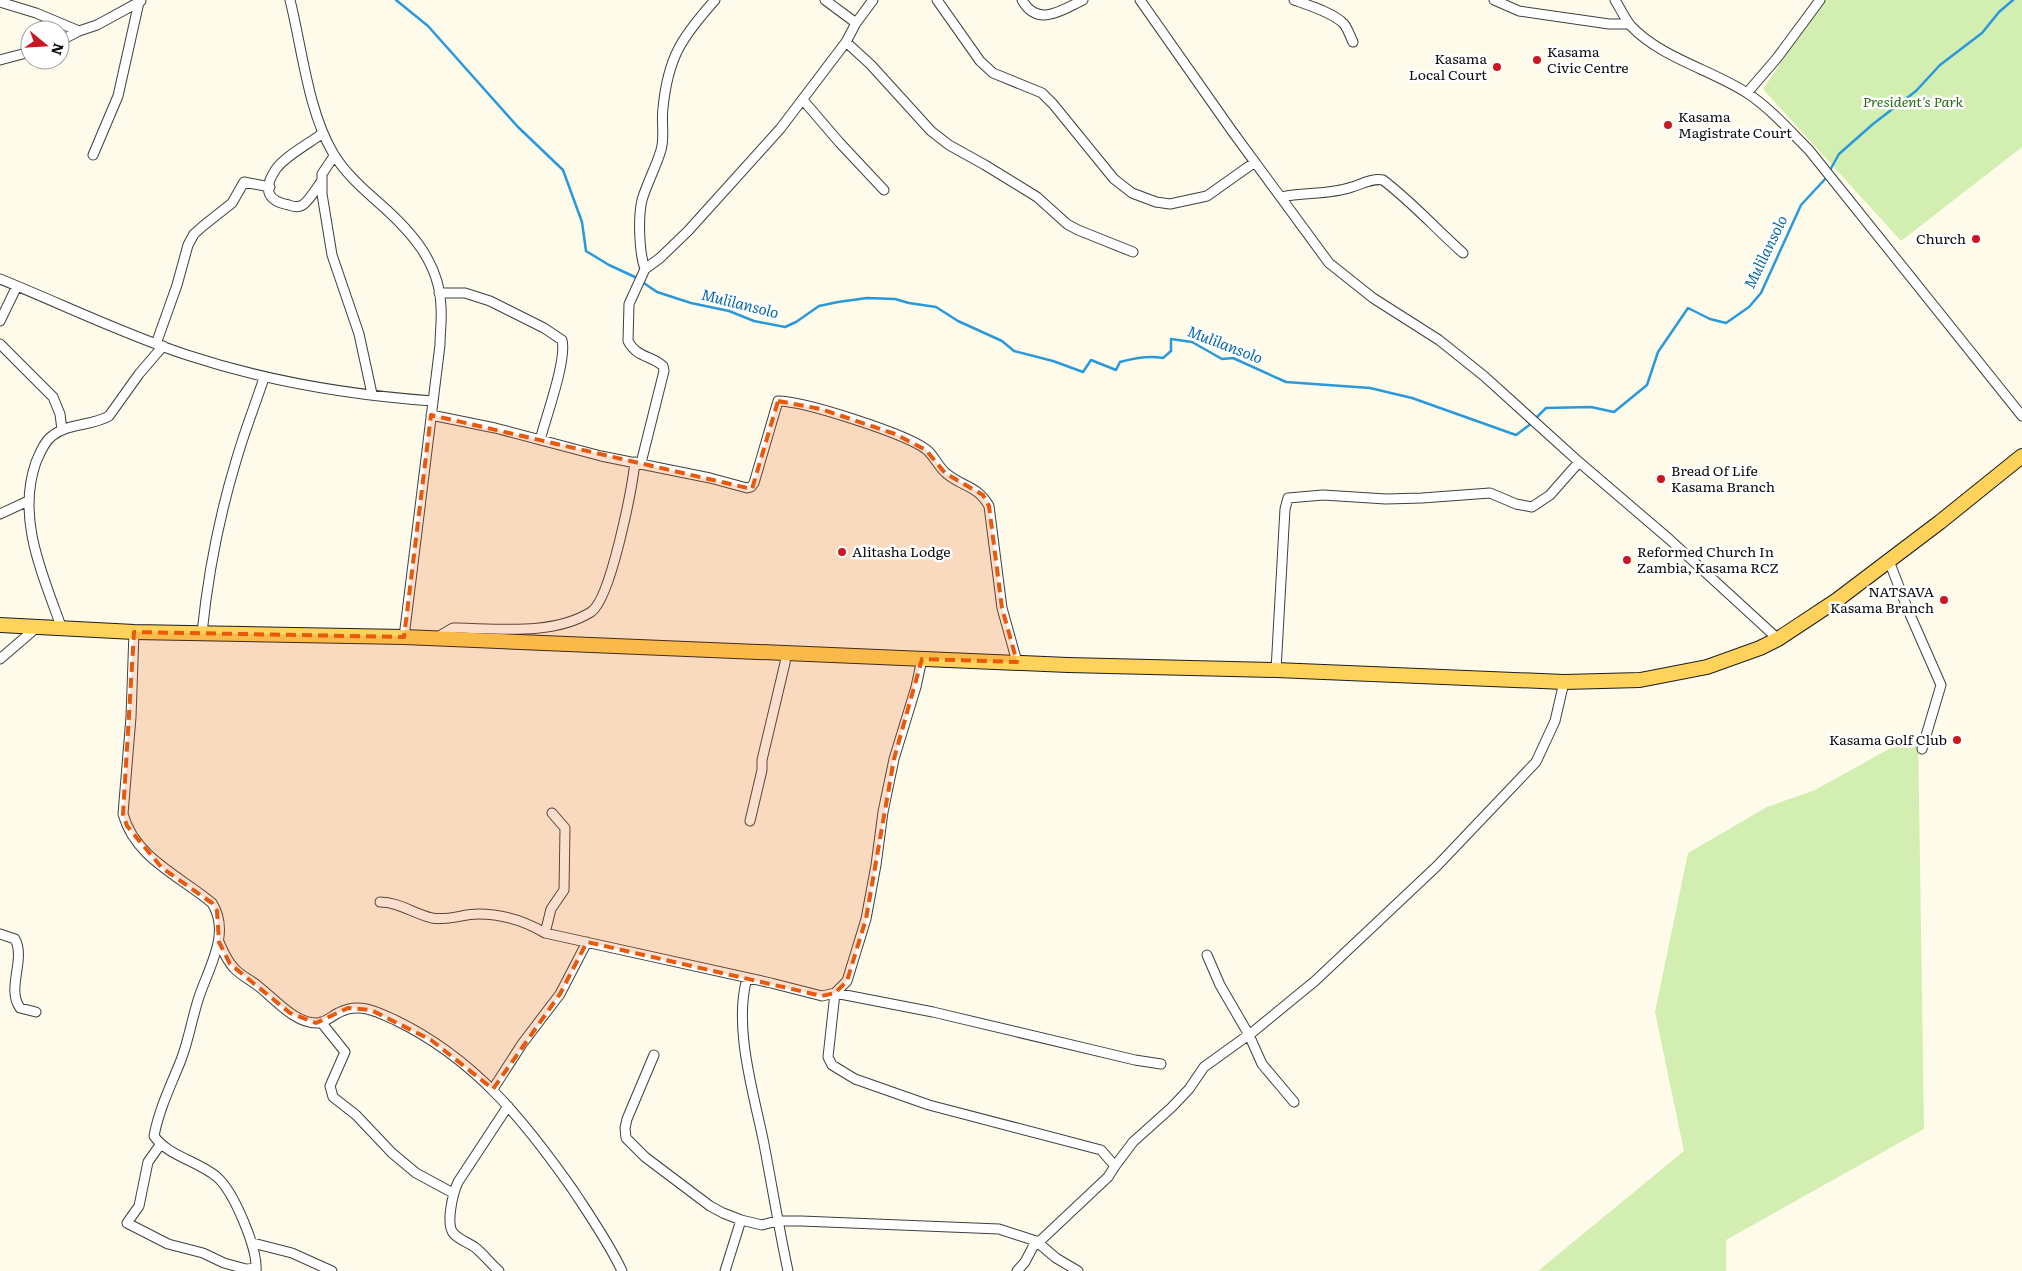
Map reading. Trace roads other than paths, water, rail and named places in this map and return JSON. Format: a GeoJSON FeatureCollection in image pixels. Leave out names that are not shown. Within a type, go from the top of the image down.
{"type":"FeatureCollection","features":[{"type":"Feature","properties":{"kind":"main road"},"geometry":{"type":"LineString","coordinates":[[0,625],[134,632],[404,637],[1068,665],[1276,670],[1564,682],[1640,680],[1707,666],[1735,657],[1778,639],[1837,600],[2022,456]]}},
{"type":"Feature","properties":{"kind":"street"},"geometry":{"type":"LineString","coordinates":[[290,0],[306,73],[323,133],[334,156],[358,184],[393,215],[423,249],[432,266],[439,293],[441,306],[440,345],[404,637]]}},
{"type":"Feature","properties":{"kind":"street"},"geometry":{"type":"LineString","coordinates":[[642,275],[640,215],[642,201],[663,142],[662,119],[670,67],[677,49],[693,25],[715,0]]}},
{"type":"Feature","properties":{"kind":"street"},"geometry":{"type":"LineString","coordinates":[[825,0],[856,23]]}},
{"type":"Feature","properties":{"kind":"street"},"geometry":{"type":"LineString","coordinates":[[433,639],[453,628],[529,629],[558,625],[591,612],[599,602],[607,585],[664,371],[661,364],[640,355],[628,341],[629,304],[642,275],[688,231],[803,100],[846,42],[856,23],[873,0]]}},
{"type":"Feature","properties":{"kind":"street"},"geometry":{"type":"LineString","coordinates":[[938,0],[980,61],[993,72],[1042,93],[1114,179],[1132,193],[1156,202],[1170,204],[1207,196],[1255,162]]}},
{"type":"Feature","properties":{"kind":"street"},"geometry":{"type":"LineString","coordinates":[[1022,0],[1030,11],[1045,15],[1052,15],[1083,0]]}},
{"type":"Feature","properties":{"kind":"street"},"geometry":{"type":"LineString","coordinates":[[1140,0],[1329,263],[1373,298],[1439,340],[1484,376],[1579,462],[1669,539],[1778,639]]}},
{"type":"Feature","properties":{"kind":"street"},"geometry":{"type":"LineString","coordinates":[[1294,0],[1310,5],[1339,20],[1345,26],[1353,42]]}},
{"type":"Feature","properties":{"kind":"street"},"geometry":{"type":"LineString","coordinates":[[1494,0],[1519,11],[1609,24],[1629,24]]}},
{"type":"Feature","properties":{"kind":"street"},"geometry":{"type":"LineString","coordinates":[[1615,0],[1629,24],[1649,41],[1747,93],[1810,150],[2022,416]]}},
{"type":"Feature","properties":{"kind":"street"},"geometry":{"type":"LineString","coordinates":[[1747,93],[1777,58],[1820,0]]}},
{"type":"Feature","properties":{"kind":"street"},"geometry":{"type":"LineString","coordinates":[[70,36],[97,25],[141,1]]}},
{"type":"Feature","properties":{"kind":"street"},"geometry":{"type":"LineString","coordinates":[[93,155],[118,96],[141,1]]}},
{"type":"Feature","properties":{"kind":"street"},"geometry":{"type":"LineString","coordinates":[[0,2],[36,13],[79,31]]}},
{"type":"Feature","properties":{"kind":"street"},"geometry":{"type":"LineString","coordinates":[[846,42],[877,72],[931,131],[949,145],[1037,197],[1068,224],[1078,230],[1133,252]]}},
{"type":"Feature","properties":{"kind":"street"},"geometry":{"type":"LineString","coordinates":[[0,60],[20,55]]}},
{"type":"Feature","properties":{"kind":"street"},"geometry":{"type":"LineString","coordinates":[[803,100],[884,190]]}},
{"type":"Feature","properties":{"kind":"street"},"geometry":{"type":"LineString","coordinates":[[323,133],[281,163],[273,175],[270,187],[269,193],[272,200],[277,203],[297,207],[304,204],[321,182],[325,168],[334,156]]}},
{"type":"Feature","properties":{"kind":"street"},"geometry":{"type":"LineString","coordinates":[[1281,197],[1297,193],[1336,191],[1369,181],[1383,180],[1416,208],[1433,227],[1463,253]]}},
{"type":"Feature","properties":{"kind":"street"},"geometry":{"type":"LineString","coordinates":[[62,629],[34,550],[30,526],[28,501],[31,478],[43,447],[48,439],[62,430],[103,420],[109,416],[159,345],[184,255],[194,234],[228,208],[244,182],[270,187]]}},
{"type":"Feature","properties":{"kind":"street"},"geometry":{"type":"LineString","coordinates":[[321,182],[332,255],[359,334],[372,394]]}},
{"type":"Feature","properties":{"kind":"street"},"geometry":{"type":"LineString","coordinates":[[0,279],[159,345],[264,378],[433,401]]}},
{"type":"Feature","properties":{"kind":"street"},"geometry":{"type":"LineString","coordinates":[[0,321],[17,286]]}},
{"type":"Feature","properties":{"kind":"street"},"geometry":{"type":"LineString","coordinates":[[439,293],[465,294],[490,302],[544,328],[562,340],[564,347],[559,373],[540,440]]}},
{"type":"Feature","properties":{"kind":"street"},"geometry":{"type":"LineString","coordinates":[[0,344],[53,397],[60,414],[62,430]]}},
{"type":"Feature","properties":{"kind":"street"},"geometry":{"type":"LineString","coordinates":[[202,633],[206,595],[218,526],[236,458],[264,378]]}},
{"type":"Feature","properties":{"kind":"street"},"geometry":{"type":"LineString","coordinates":[[431,415],[601,456],[747,488],[754,484],[778,401],[821,410],[895,434],[926,450],[945,473],[983,495],[989,506],[1002,608],[1017,662]]}},
{"type":"Feature","properties":{"kind":"street"},"geometry":{"type":"LineString","coordinates":[[1276,670],[1288,498],[1323,495],[1386,499],[1490,493],[1516,504],[1532,507],[1550,495],[1579,462]]}},
{"type":"Feature","properties":{"kind":"street"},"geometry":{"type":"LineString","coordinates":[[0,514],[28,501]]}},
{"type":"Feature","properties":{"kind":"street"},"geometry":{"type":"LineString","coordinates":[[1889,560],[1908,610],[1941,685],[1922,749]]}},
{"type":"Feature","properties":{"kind":"street"},"geometry":{"type":"LineString","coordinates":[[0,659],[36,628]]}},
{"type":"Feature","properties":{"kind":"street"},"geometry":{"type":"LineString","coordinates":[[134,632],[131,717],[123,814],[126,826],[137,842],[162,868],[212,903],[217,911],[220,928],[219,942],[198,999],[181,1060],[158,1117],[154,1136],[160,1144],[196,1163],[218,1178],[234,1202],[253,1243],[256,1269],[246,1269],[224,1263],[203,1253],[168,1244],[127,1224],[139,1206],[148,1162],[160,1144]]}},
{"type":"Feature","properties":{"kind":"street"},"geometry":{"type":"LineString","coordinates":[[750,821],[786,653]]}},
{"type":"Feature","properties":{"kind":"street"},"geometry":{"type":"LineString","coordinates":[[922,658],[916,687],[894,759],[883,812],[866,918],[847,981],[835,993],[828,1057],[832,1065],[843,1073],[929,1104],[1102,1150],[1115,1166]]}},
{"type":"Feature","properties":{"kind":"street"},"geometry":{"type":"LineString","coordinates":[[1017,1271],[1025,1262],[1036,1241],[1040,1241],[1108,1177],[1133,1142],[1172,1107],[1189,1089],[1204,1068],[1249,1035],[1315,981],[1437,866],[1536,762],[1555,721],[1564,682]]}},
{"type":"Feature","properties":{"kind":"street"},"geometry":{"type":"LineString","coordinates":[[545,933],[551,909],[564,890],[565,828],[552,813]]}},
{"type":"Feature","properties":{"kind":"street"},"geometry":{"type":"LineString","coordinates":[[380,902],[394,903],[435,918],[456,918],[477,914],[503,917],[529,924],[545,933],[822,996],[835,993],[933,1012],[1161,1064]]}},
{"type":"Feature","properties":{"kind":"street"},"geometry":{"type":"LineString","coordinates":[[0,934],[15,939],[17,942],[16,1003],[20,1008],[36,1012]]}},
{"type":"Feature","properties":{"kind":"street"},"geometry":{"type":"LineString","coordinates":[[219,942],[230,964],[290,1013],[308,1021],[321,1022],[348,1008],[357,1006],[370,1010],[395,1020],[431,1040],[478,1074],[508,1106],[549,1157],[586,1210],[622,1271]]}},
{"type":"Feature","properties":{"kind":"street"},"geometry":{"type":"LineString","coordinates":[[493,1089],[522,1044],[560,994],[587,942]]}},
{"type":"Feature","properties":{"kind":"street"},"geometry":{"type":"LineString","coordinates":[[1207,955],[1220,985],[1249,1035],[1262,1064],[1294,1102]]}},
{"type":"Feature","properties":{"kind":"street"},"geometry":{"type":"LineString","coordinates":[[747,978],[742,1009],[748,1076],[788,1271]]}},
{"type":"Feature","properties":{"kind":"street"},"geometry":{"type":"LineString","coordinates":[[321,1022],[345,1052],[330,1086],[333,1097],[356,1115],[392,1153],[416,1173],[453,1193]]}},
{"type":"Feature","properties":{"kind":"street"},"geometry":{"type":"LineString","coordinates":[[654,1055],[627,1119],[625,1128],[626,1138],[645,1157],[710,1206],[741,1220],[762,1225],[778,1221],[870,1223],[951,1229],[999,1229],[1036,1241],[1056,1258],[1078,1271]]}},
{"type":"Feature","properties":{"kind":"street"},"geometry":{"type":"LineString","coordinates":[[499,1271],[476,1248],[453,1233],[451,1229],[453,1193],[458,1182],[508,1106]]}},
{"type":"Feature","properties":{"kind":"street"},"geometry":{"type":"LineString","coordinates":[[725,1271],[741,1220]]}},
{"type":"Feature","properties":{"kind":"street"},"geometry":{"type":"LineString","coordinates":[[253,1243],[292,1252],[332,1271]]}},
{"type":"Feature","properties":{"kind":"waterway","name":"Mulilansolo"},"geometry":{"type":"LineString","coordinates":[[396,0],[428,26],[518,127],[563,170],[582,222],[586,251],[609,265],[635,277],[657,292],[691,303],[729,311],[754,321],[785,327],[796,322],[819,306],[867,298],[895,299],[936,307],[958,321],[1002,341],[1014,351],[1053,361],[1083,372],[1091,360],[1116,370],[1120,362],[1146,357],[1163,358],[1171,351],[1171,339],[1192,342],[1222,359],[1233,358],[1286,382],[1370,388],[1412,398],[1516,435],[1532,423]]}},
{"type":"Feature","properties":{"kind":"waterway","name":"Mulilansolo"},"geometry":{"type":"LineString","coordinates":[[1829,172],[1839,154],[1873,124],[1916,91],[1940,65],[1982,33],[1999,12],[2013,0]]}},
{"type":"Feature","properties":{"kind":"waterway","name":"Mulilansolo"},"geometry":{"type":"LineString","coordinates":[[1535,419],[1546,408],[1591,407],[1614,412],[1647,385],[1658,352],[1688,308],[1710,319],[1726,323],[1749,307],[1761,293],[1801,205],[1827,177]]}},
{"type":"Feature","properties":{"kind":"place","name":"Kasama Civic Centre"},"geometry":{"type":"Point","coordinates":[1537,60]}},
{"type":"Feature","properties":{"kind":"place","name":"Kasama Local Court"},"geometry":{"type":"Point","coordinates":[1497,67]}},
{"type":"Feature","properties":{"kind":"place","name":"Kasama Magistrate Court"},"geometry":{"type":"Point","coordinates":[1668,125]}},
{"type":"Feature","properties":{"kind":"place","name":"Church"},"geometry":{"type":"Point","coordinates":[1976,239]}},
{"type":"Feature","properties":{"kind":"place","name":"Bread Of Life Kasama Branch"},"geometry":{"type":"Point","coordinates":[1661,479]}},
{"type":"Feature","properties":{"kind":"place","name":"Alitasha Lodge"},"geometry":{"type":"Point","coordinates":[842,552]}},
{"type":"Feature","properties":{"kind":"place","name":"Reformed Church In Zambia, Kasama RCZ"},"geometry":{"type":"Point","coordinates":[1627,560]}},
{"type":"Feature","properties":{"kind":"place","name":"NATSAVA Kasama Branch"},"geometry":{"type":"Point","coordinates":[1944,600]}},
{"type":"Feature","properties":{"kind":"place","name":"Kasama Golf Club"},"geometry":{"type":"Point","coordinates":[1957,740]}},
{"type":"Feature","properties":{"kind":"park label","name":"President's Park"},"geometry":{"type":"Point","coordinates":[1913,102]}}]}
